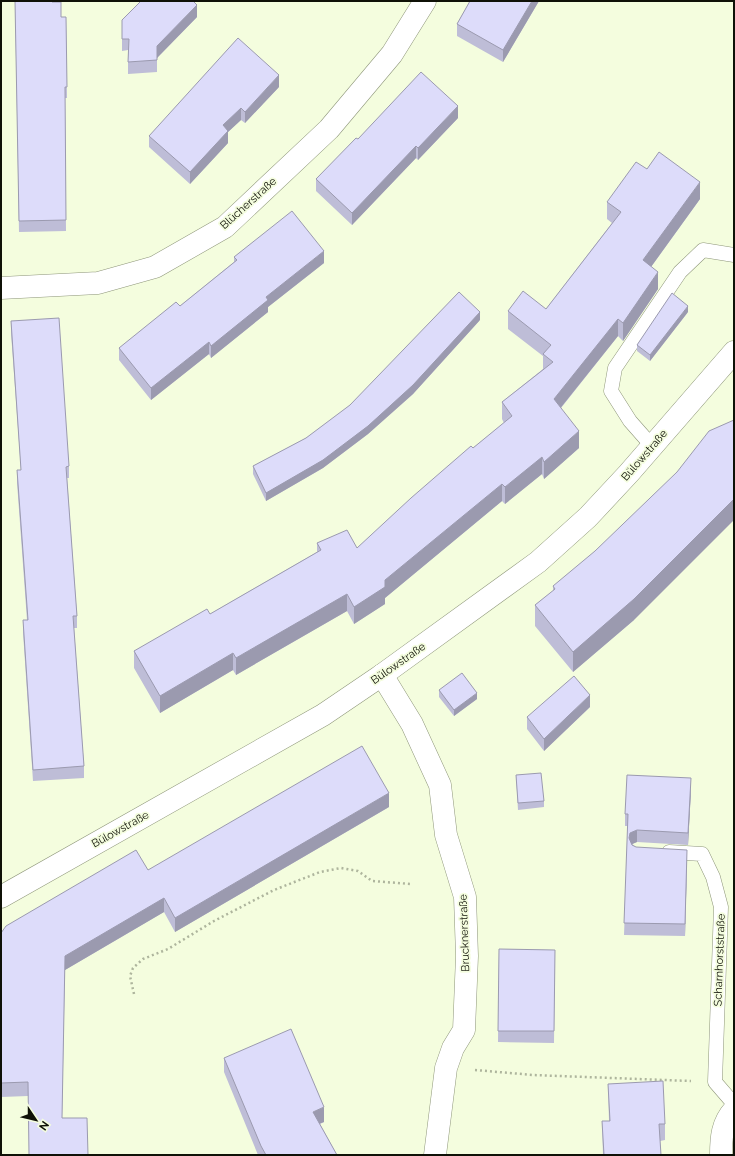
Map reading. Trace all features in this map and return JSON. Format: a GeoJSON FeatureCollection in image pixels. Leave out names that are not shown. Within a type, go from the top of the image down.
{"type":"FeatureCollection","features":[{"type":"Feature","properties":{"kind":"street","name":"Blücherstraße"},"geometry":{"type":"LineString","coordinates":[[1,288],[98,284],[155,268],[225,227],[329,129],[392,54],[425,1]]}},
{"type":"Feature","properties":{"kind":"street","name":"Bülowstraße"},"geometry":{"type":"LineString","coordinates":[[1,897],[323,715],[382,675],[538,562],[588,516],[652,446],[734,352]]}},
{"type":"Feature","properties":{"kind":"street","name":"Brucknerstraße"},"geometry":{"type":"LineString","coordinates":[[382,675],[412,724],[440,786],[446,835],[465,897],[467,956],[464,1030],[453,1048],[446,1068],[434,1155]]}},
{"type":"Feature","properties":{"kind":"street"},"geometry":{"type":"LineString","coordinates":[[722,1155],[721,1138],[726,1119],[734,1110]]}},
{"type":"Feature","properties":{"kind":"lane"},"geometry":{"type":"LineString","coordinates":[[652,446],[630,421],[611,391],[615,368],[680,272],[703,250],[734,254]]}},
{"type":"Feature","properties":{"kind":"lane","name":"Scharnhorststraße"},"geometry":{"type":"LineString","coordinates":[[658,851],[702,854],[713,877],[722,907],[715,1082]]}},
{"type":"Feature","properties":{"kind":"lane"},"geometry":{"type":"LineString","coordinates":[[715,1082],[734,1104]]}},
{"type":"Feature","properties":{"kind":"path"},"geometry":{"type":"LineString","coordinates":[[134,994],[130,976],[133,968],[143,959],[168,949],[214,921],[274,890],[320,872],[341,868],[358,871],[372,881],[411,884]]}},
{"type":"Feature","properties":{"kind":"path"},"geometry":{"type":"LineString","coordinates":[[446,1068],[533,1075],[715,1082]]}},
{"type":"Feature","properties":{"kind":"building"},"geometry":{"type":"Polygon","coordinates":[[[15,1],[61,2],[61,17],[66,17],[66,220],[19,221],[15,1]]]}},
{"type":"Feature","properties":{"kind":"building"},"geometry":{"type":"Polygon","coordinates":[[[141,1],[193,1],[197,5],[157,46],[157,60],[128,62],[129,39],[122,39],[122,20],[141,1]]]}},
{"type":"Feature","properties":{"kind":"building"},"geometry":{"type":"Polygon","coordinates":[[[470,1],[532,1],[503,50],[457,24],[470,1]]]}},
{"type":"Feature","properties":{"kind":"building"},"geometry":{"type":"Polygon","coordinates":[[[238,38],[279,75],[245,112],[241,108],[223,125],[228,131],[190,172],[149,136],[238,38]]]}},
{"type":"Feature","properties":{"kind":"building"},"geometry":{"type":"Polygon","coordinates":[[[421,72],[458,106],[418,148],[416,146],[352,213],[316,179],[356,138],[358,139],[421,72]]]}},
{"type":"Feature","properties":{"kind":"building"},"geometry":{"type":"Polygon","coordinates":[[[659,152],[700,182],[643,260],[658,272],[623,323],[618,319],[554,399],[579,431],[544,462],[542,457],[505,487],[502,484],[385,580],[385,587],[354,607],[347,594],[236,658],[233,653],[160,696],[134,651],[207,609],[210,614],[321,550],[317,543],[347,530],[357,548],[411,498],[471,446],[473,448],[512,416],[502,402],[553,362],[543,354],[551,345],[508,311],[523,291],[546,309],[621,212],[607,202],[636,162],[647,169],[659,152]]]}},
{"type":"Feature","properties":{"kind":"building"},"geometry":{"type":"Polygon","coordinates":[[[292,211],[324,251],[266,297],[268,300],[211,346],[209,342],[151,388],[119,348],[176,302],[180,306],[237,260],[234,257],[292,211]]]}},
{"type":"Feature","properties":{"kind":"building"},"geometry":{"type":"Polygon","coordinates":[[[459,292],[480,312],[413,385],[368,426],[323,460],[266,493],[253,466],[306,438],[350,405],[459,292]]]}},
{"type":"Feature","properties":{"kind":"building"},"geometry":{"type":"Polygon","coordinates":[[[672,293],[688,306],[650,355],[637,345],[672,293]]]}},
{"type":"Feature","properties":{"kind":"building"},"geometry":{"type":"Polygon","coordinates":[[[59,318],[69,466],[66,467],[77,616],[73,616],[84,766],[33,770],[23,620],[28,620],[17,470],[21,470],[11,321],[59,318]]]}},
{"type":"Feature","properties":{"kind":"building"},"geometry":{"type":"Polygon","coordinates":[[[734,420],[734,499],[634,599],[573,652],[535,605],[555,589],[553,586],[595,551],[677,472],[709,431],[734,420]]]}},
{"type":"Feature","properties":{"kind":"building"},"geometry":{"type":"Polygon","coordinates":[[[462,673],[477,693],[454,710],[439,690],[462,673]]]}},
{"type":"Feature","properties":{"kind":"building"},"geometry":{"type":"Polygon","coordinates":[[[574,676],[590,695],[544,739],[527,717],[574,676]]]}},
{"type":"Feature","properties":{"kind":"building"},"geometry":{"type":"Polygon","coordinates":[[[362,746],[389,793],[175,918],[164,898],[65,956],[62,1118],[87,1118],[88,1155],[29,1155],[28,1082],[1,1083],[1,933],[6,926],[136,850],[148,870],[362,746]]]}},
{"type":"Feature","properties":{"kind":"building"},"geometry":{"type":"Polygon","coordinates":[[[541,773],[544,801],[518,803],[516,775],[541,773]]]}},
{"type":"Feature","properties":{"kind":"building"},"geometry":{"type":"Polygon","coordinates":[[[627,775],[691,778],[688,833],[637,830],[630,833],[629,838],[632,845],[636,847],[687,850],[685,924],[624,923],[628,814],[625,814],[627,775]]]}},
{"type":"Feature","properties":{"kind":"building"},"geometry":{"type":"Polygon","coordinates":[[[499,949],[555,950],[554,1031],[498,1031],[499,949]]]}},
{"type":"Feature","properties":{"kind":"building"},"geometry":{"type":"Polygon","coordinates":[[[291,1029],[324,1107],[313,1112],[337,1155],[266,1155],[224,1058],[291,1029]]]}},
{"type":"Feature","properties":{"kind":"building"},"geometry":{"type":"Polygon","coordinates":[[[663,1081],[665,1124],[659,1124],[661,1155],[604,1155],[602,1121],[610,1121],[608,1084],[663,1081]]]}}]}
